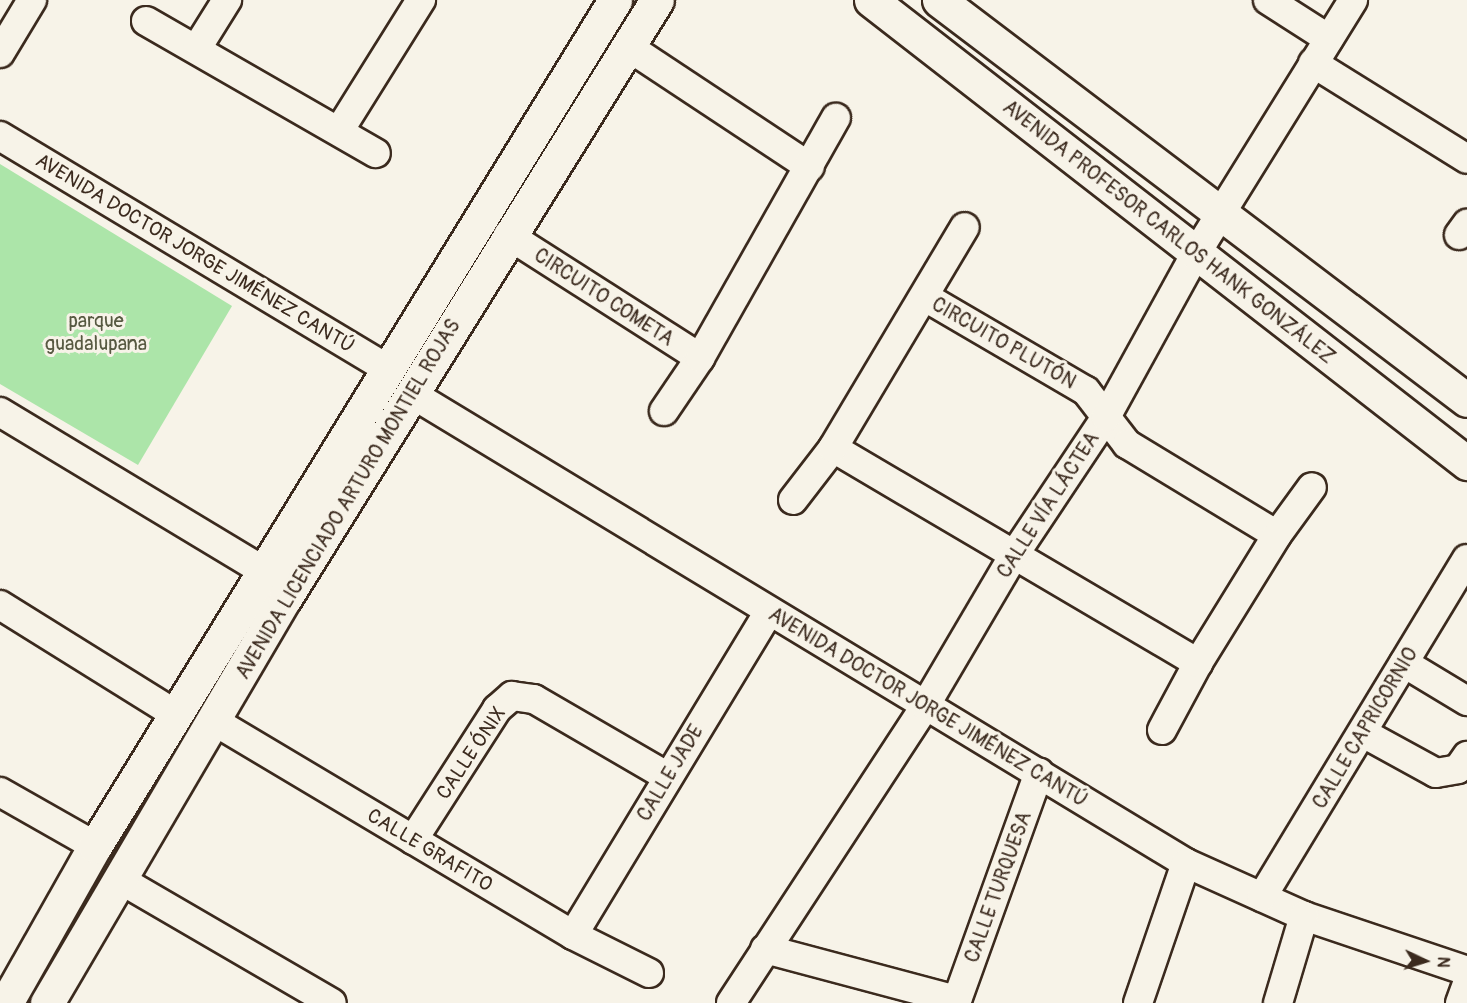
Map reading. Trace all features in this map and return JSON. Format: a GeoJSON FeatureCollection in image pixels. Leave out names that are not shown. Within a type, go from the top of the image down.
{"type":"FeatureCollection","features":[{"type":"Feature","properties":{"kind":"main road","name":"AVENIDA LICENCIADO ARTURO MONTIEL ROJAS"},"geometry":{"type":"LineString","coordinates":[[10,998],[95,846],[390,370],[615,0]]}},
{"type":"Feature","properties":{"kind":"main road","name":"AVENIDA LICENCIADO ARTURO MONTIEL ROJAS"},"geometry":{"type":"LineString","coordinates":[[47,1003],[119,879],[508,235],[657,0]]}},
{"type":"Feature","properties":{"kind":"main road","name":"AVENIDA PROFESOR CARLOS HANK GONZÁLEZ"},"geometry":{"type":"LineString","coordinates":[[871,0],[1195,255],[1467,463]]}},
{"type":"Feature","properties":{"kind":"main road"},"geometry":{"type":"LineString","coordinates":[[939,0],[1467,400]]}},
{"type":"Feature","properties":{"kind":"street"},"geometry":{"type":"LineString","coordinates":[[0,53],[32,0]]}},
{"type":"Feature","properties":{"kind":"street"},"geometry":{"type":"LineString","coordinates":[[197,48],[227,0]]}},
{"type":"Feature","properties":{"kind":"street"},"geometry":{"type":"LineString","coordinates":[[339,131],[421,0]]}},
{"type":"Feature","properties":{"kind":"street"},"geometry":{"type":"LineString","coordinates":[[1268,0],[1329,39]]}},
{"type":"Feature","properties":{"kind":"street","name":"CALLE VÍA LÁCTEA"},"geometry":{"type":"LineString","coordinates":[[731,1003],[925,706],[1014,555],[1106,417],[1195,255],[1353,0]]}},
{"type":"Feature","properties":{"kind":"street"},"geometry":{"type":"LineString","coordinates":[[146,21],[197,48],[376,153]]}},
{"type":"Feature","properties":{"kind":"street"},"geometry":{"type":"LineString","coordinates":[[627,46],[810,167]]}},
{"type":"Feature","properties":{"kind":"street"},"geometry":{"type":"LineString","coordinates":[[1314,63],[1467,159]]}},
{"type":"Feature","properties":{"kind":"street"},"geometry":{"type":"LineString","coordinates":[[664,411],[700,358],[837,118]]}},
{"type":"Feature","properties":{"kind":"street","name":"AVENIDA DOCTOR JORGE JIMÉNEZ CANTÚ"},"geometry":{"type":"LineString","coordinates":[[0,136],[390,370]]}},
{"type":"Feature","properties":{"kind":"street","name":"CIRCUITO PLUTÓN"},"geometry":{"type":"LineString","coordinates":[[793,500],[833,448],[965,228]]}},
{"type":"Feature","properties":{"kind":"street","name":"CIRCUITO COMETA"},"geometry":{"type":"LineString","coordinates":[[508,235],[700,358]]}},
{"type":"Feature","properties":{"kind":"street","name":"CIRCUITO PLUTÓN"},"geometry":{"type":"LineString","coordinates":[[925,297],[1086,391],[1127,444],[1277,535]]}},
{"type":"Feature","properties":{"kind":"street","name":"AVENIDA DOCTOR JORGE JIMÉNEZ CANTÚ"},"geometry":{"type":"LineString","coordinates":[[412,394],[768,613],[1039,772],[1186,863],[1304,916],[1467,971]]}},
{"type":"Feature","properties":{"kind":"street"},"geometry":{"type":"LineString","coordinates":[[0,412],[264,571]]}},
{"type":"Feature","properties":{"kind":"street"},"geometry":{"type":"LineString","coordinates":[[833,448],[1198,663]]}},
{"type":"Feature","properties":{"kind":"street"},"geometry":{"type":"LineString","coordinates":[[1162,730],[1198,663],[1277,535],[1312,487]]}},
{"type":"Feature","properties":{"kind":"street","name":"CALLE CAPRICORNIO"},"geometry":{"type":"LineString","coordinates":[[1262,897],[1467,559]]}},
{"type":"Feature","properties":{"kind":"street"},"geometry":{"type":"LineString","coordinates":[[0,605],[177,715]]}},
{"type":"Feature","properties":{"kind":"street","name":"CALLE JADE"},"geometry":{"type":"LineString","coordinates":[[573,935],[768,613]]}},
{"type":"Feature","properties":{"kind":"street"},"geometry":{"type":"LineString","coordinates":[[1404,663],[1467,700]]}},
{"type":"Feature","properties":{"kind":"street","name":"CALLE ÓNIX"},"geometry":{"type":"LineString","coordinates":[[413,840],[496,710],[512,696],[534,699],[668,777]]}},
{"type":"Feature","properties":{"kind":"street","name":"CALLE GRAFITO"},"geometry":{"type":"LineString","coordinates":[[214,721],[573,935],[649,973]]}},
{"type":"Feature","properties":{"kind":"street"},"geometry":{"type":"LineString","coordinates":[[1363,733],[1436,773],[1458,769],[1467,756]]}},
{"type":"Feature","properties":{"kind":"street","name":"CALLE TURQUESA"},"geometry":{"type":"LineString","coordinates":[[957,1002],[1039,772]]}},
{"type":"Feature","properties":{"kind":"street"},"geometry":{"type":"LineString","coordinates":[[0,792],[95,846]]}},
{"type":"Feature","properties":{"kind":"street"},"geometry":{"type":"LineString","coordinates":[[1138,1003],[1186,863]]}},
{"type":"Feature","properties":{"kind":"street"},"geometry":{"type":"LineString","coordinates":[[119,879],[332,1003]]}},
{"type":"Feature","properties":{"kind":"street"},"geometry":{"type":"LineString","coordinates":[[1278,1003],[1304,916]]}},
{"type":"Feature","properties":{"kind":"street"},"geometry":{"type":"LineString","coordinates":[[765,949],[957,1002]]}},
{"type":"Feature","properties":{"kind":"street"},"geometry":{"type":"LineString","coordinates":[[1460,1003],[1467,984]]}},
{"type":"Feature","properties":{"kind":"green space","name":"parque guadalupana"},"geometry":{"type":"Polygon","coordinates":[[[0,164],[232,306],[138,465],[0,384],[0,164]]]}}]}
